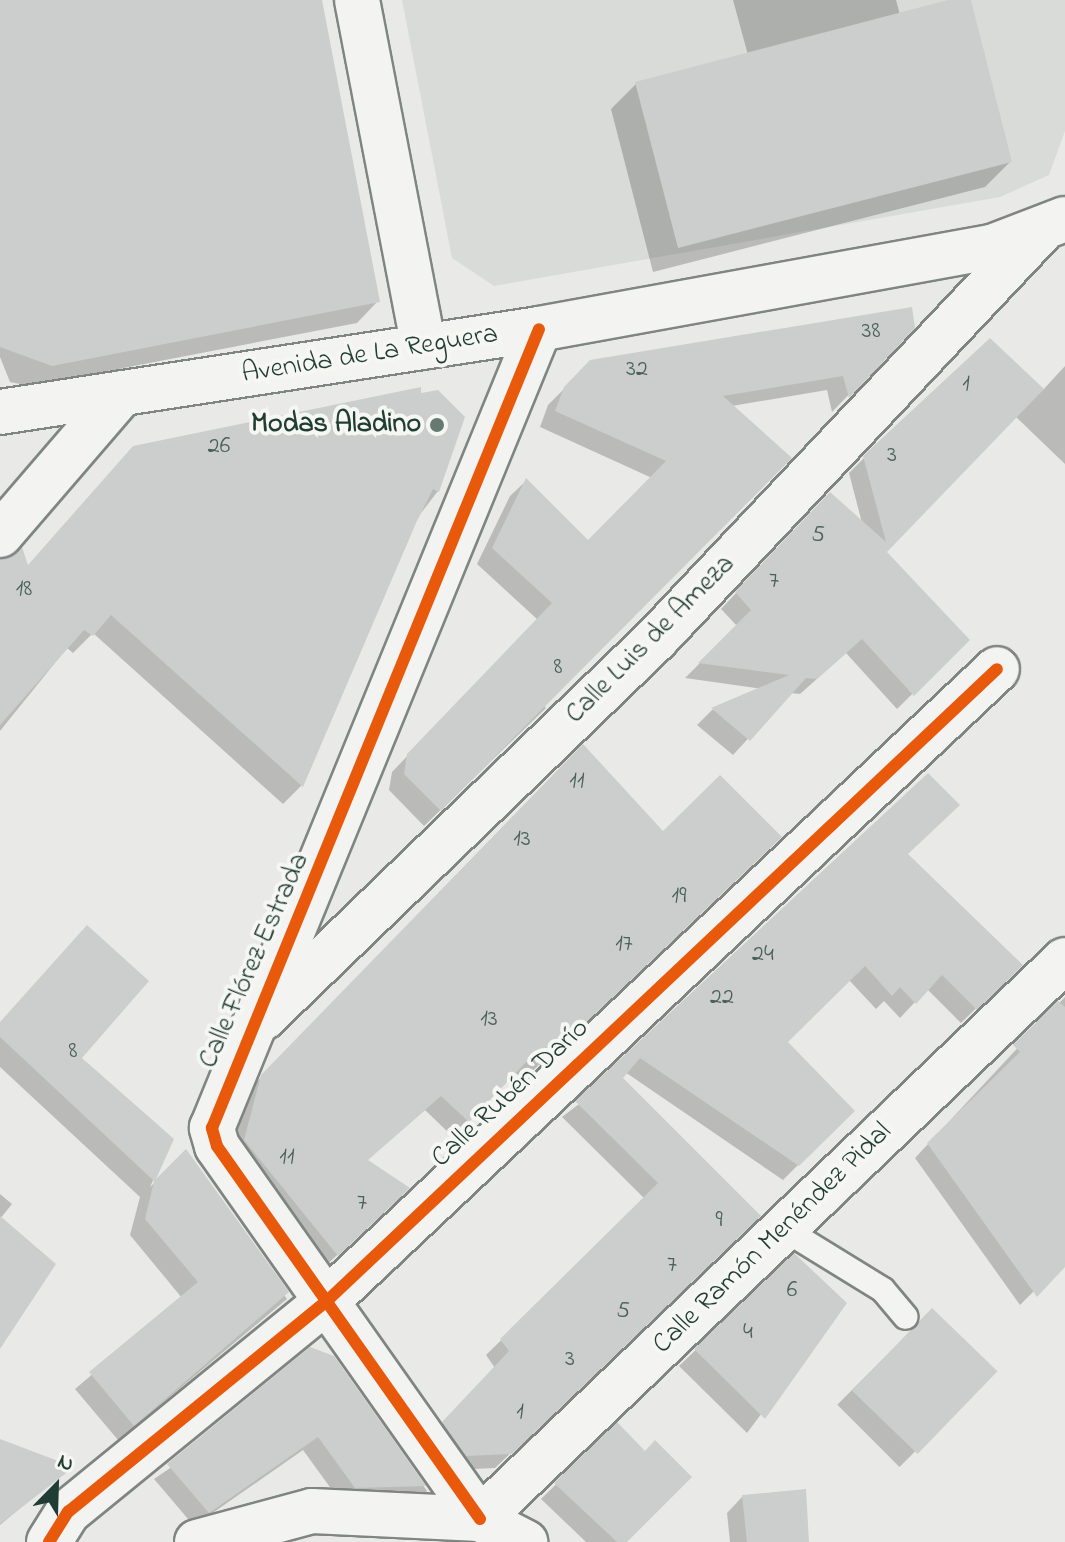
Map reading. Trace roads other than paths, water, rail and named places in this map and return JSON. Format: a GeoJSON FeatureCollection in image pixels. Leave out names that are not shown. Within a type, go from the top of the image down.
{"type":"FeatureCollection","features":[{"type":"Feature","properties":{"kind":"street"},"geometry":{"type":"LineString","coordinates":[[357,0],[424,347]]}},
{"type":"Feature","properties":{"kind":"street","name":"Avenida de La Reguera"},"geometry":{"type":"LineString","coordinates":[[3,405],[122,393],[539,329],[1053,226]]}},
{"type":"Feature","properties":{"kind":"street","name":"Calle Luis de Ameza"},"geometry":{"type":"LineString","coordinates":[[247,1034],[657,638],[1053,226]]}},
{"type":"Feature","properties":{"kind":"street","name":"Calle Flórez Estrada"},"geometry":{"type":"LineString","coordinates":[[480,1519],[329,1299],[217,1146],[212,1128],[247,1034],[342,824],[393,680],[539,329]]}},
{"type":"Feature","properties":{"kind":"street"},"geometry":{"type":"LineString","coordinates":[[0,535],[122,393]]}},
{"type":"Feature","properties":{"kind":"street","name":"Calle Rubén Darío"},"geometry":{"type":"LineString","coordinates":[[49,1542],[68,1512],[329,1299],[997,669]]}},
{"type":"Feature","properties":{"kind":"street","name":"Calle Ramón Menéndez Pidal"},"geometry":{"type":"LineString","coordinates":[[480,1519],[1065,960]]}},
{"type":"Feature","properties":{"kind":"street"},"geometry":{"type":"LineString","coordinates":[[197,1542],[312,1511],[480,1519],[525,1542]]}},
{"type":"Feature","properties":{"kind":"lane"},"geometry":{"type":"LineString","coordinates":[[784,1229],[883,1290],[906,1317]]}},
{"type":"Feature","properties":{"kind":"place","name":"Modas Aladino"},"geometry":{"type":"Point","coordinates":[437,425]}}]}
